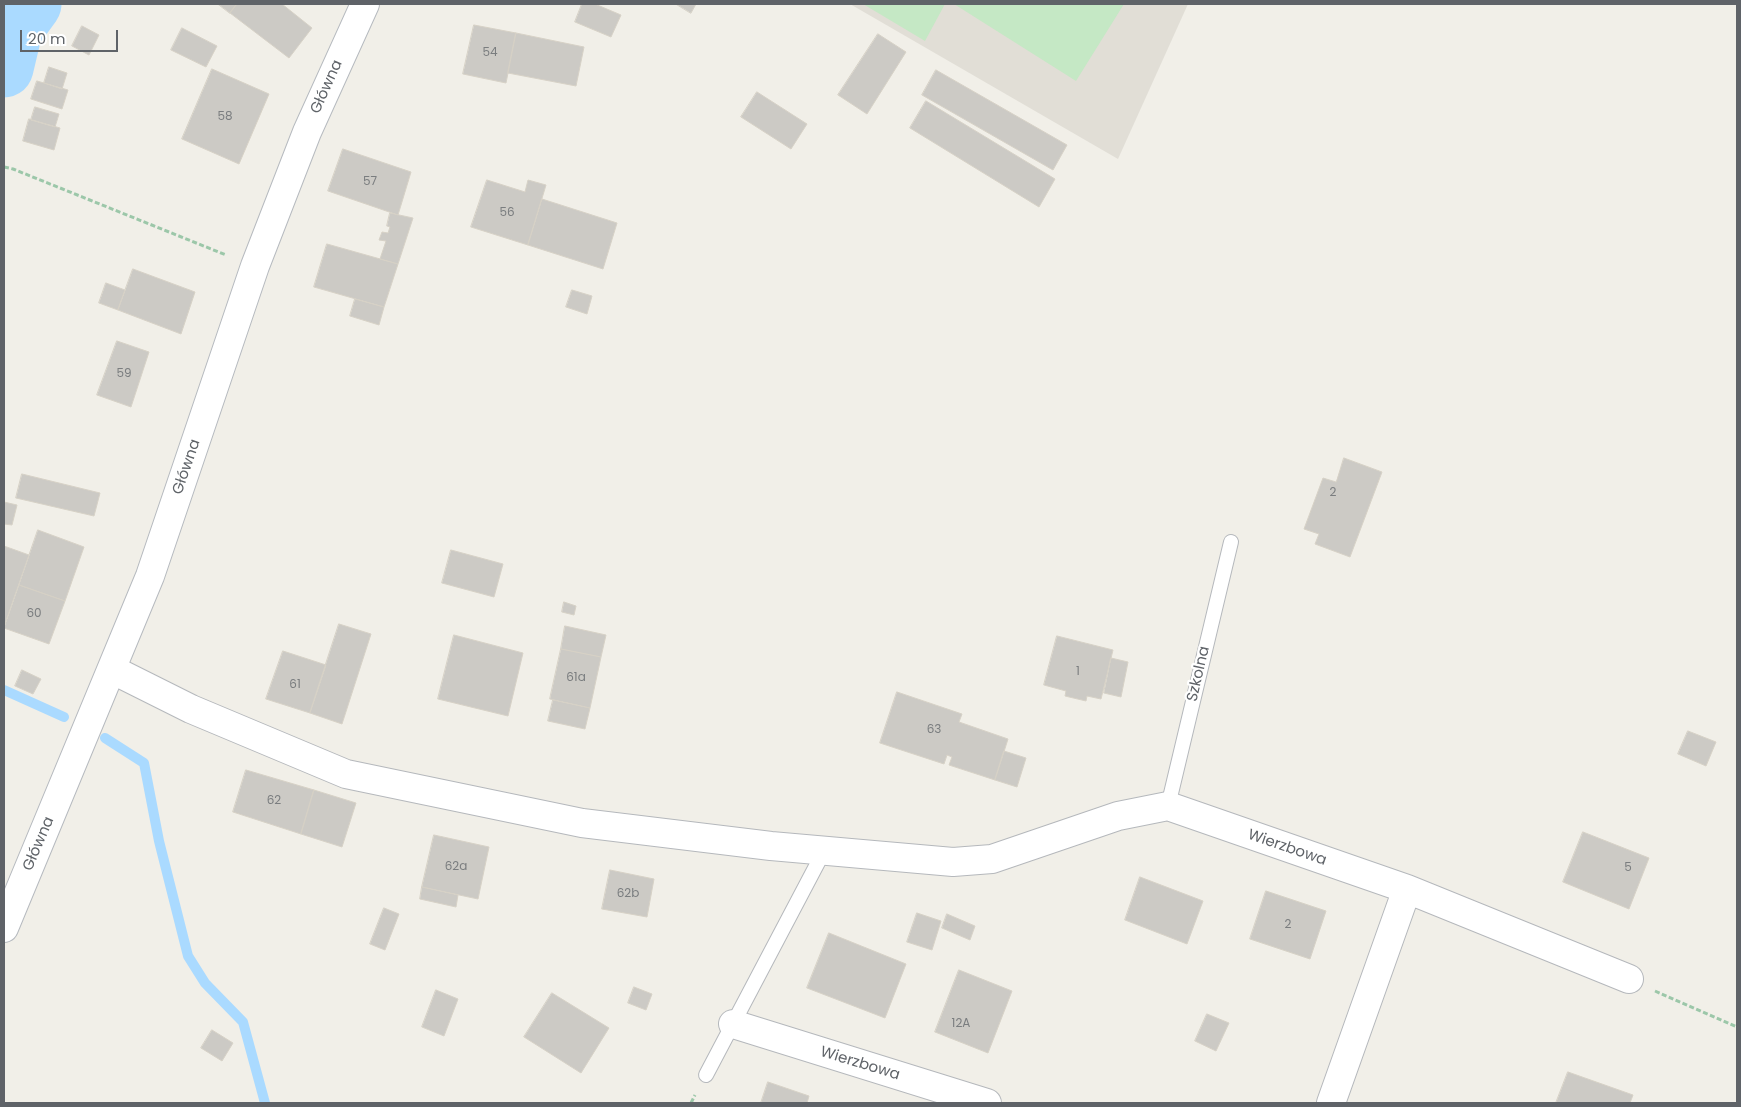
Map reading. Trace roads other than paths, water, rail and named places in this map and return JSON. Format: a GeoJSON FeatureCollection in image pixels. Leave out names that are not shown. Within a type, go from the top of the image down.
{"type":"FeatureCollection","features":[{"type":"Feature","properties":{"kind":"street","name":"Główna"},"geometry":{"type":"LineString","coordinates":[[4,928],[150,576],[255,266],[307,132],[365,4]]}},
{"type":"Feature","properties":{"kind":"street"},"geometry":{"type":"LineString","coordinates":[[112,670],[191,709],[346,774],[582,823],[824,851],[952,862],[992,859],[1118,816],[1168,806]]}},
{"type":"Feature","properties":{"kind":"street","name":"Wierzbowa"},"geometry":{"type":"LineString","coordinates":[[1168,806],[1407,889],[1629,979]]}},
{"type":"Feature","properties":{"kind":"street"},"geometry":{"type":"LineString","coordinates":[[1331,1103],[1407,889]]}},
{"type":"Feature","properties":{"kind":"street","name":"Wierzbowa"},"geometry":{"type":"LineString","coordinates":[[733,1024],[987,1103]]}},
{"type":"Feature","properties":{"kind":"lane","name":"Szkolna"},"geometry":{"type":"LineString","coordinates":[[1168,806],[1231,542]]}},
{"type":"Feature","properties":{"kind":"lane"},"geometry":{"type":"LineString","coordinates":[[706,1075],[824,851]]}},
{"type":"Feature","properties":{"kind":"waterway"},"geometry":{"type":"LineString","coordinates":[[5,4],[23,16]]}},
{"type":"Feature","properties":{"kind":"waterway"},"geometry":{"type":"LineString","coordinates":[[4,68],[13,30],[32,4]]}},
{"type":"Feature","properties":{"kind":"waterway"},"geometry":{"type":"LineString","coordinates":[[4,690],[64,717]]}},
{"type":"Feature","properties":{"kind":"waterway"},"geometry":{"type":"LineString","coordinates":[[105,738],[144,763],[159,841],[188,956],[205,983],[243,1022],[265,1103]]}}]}
